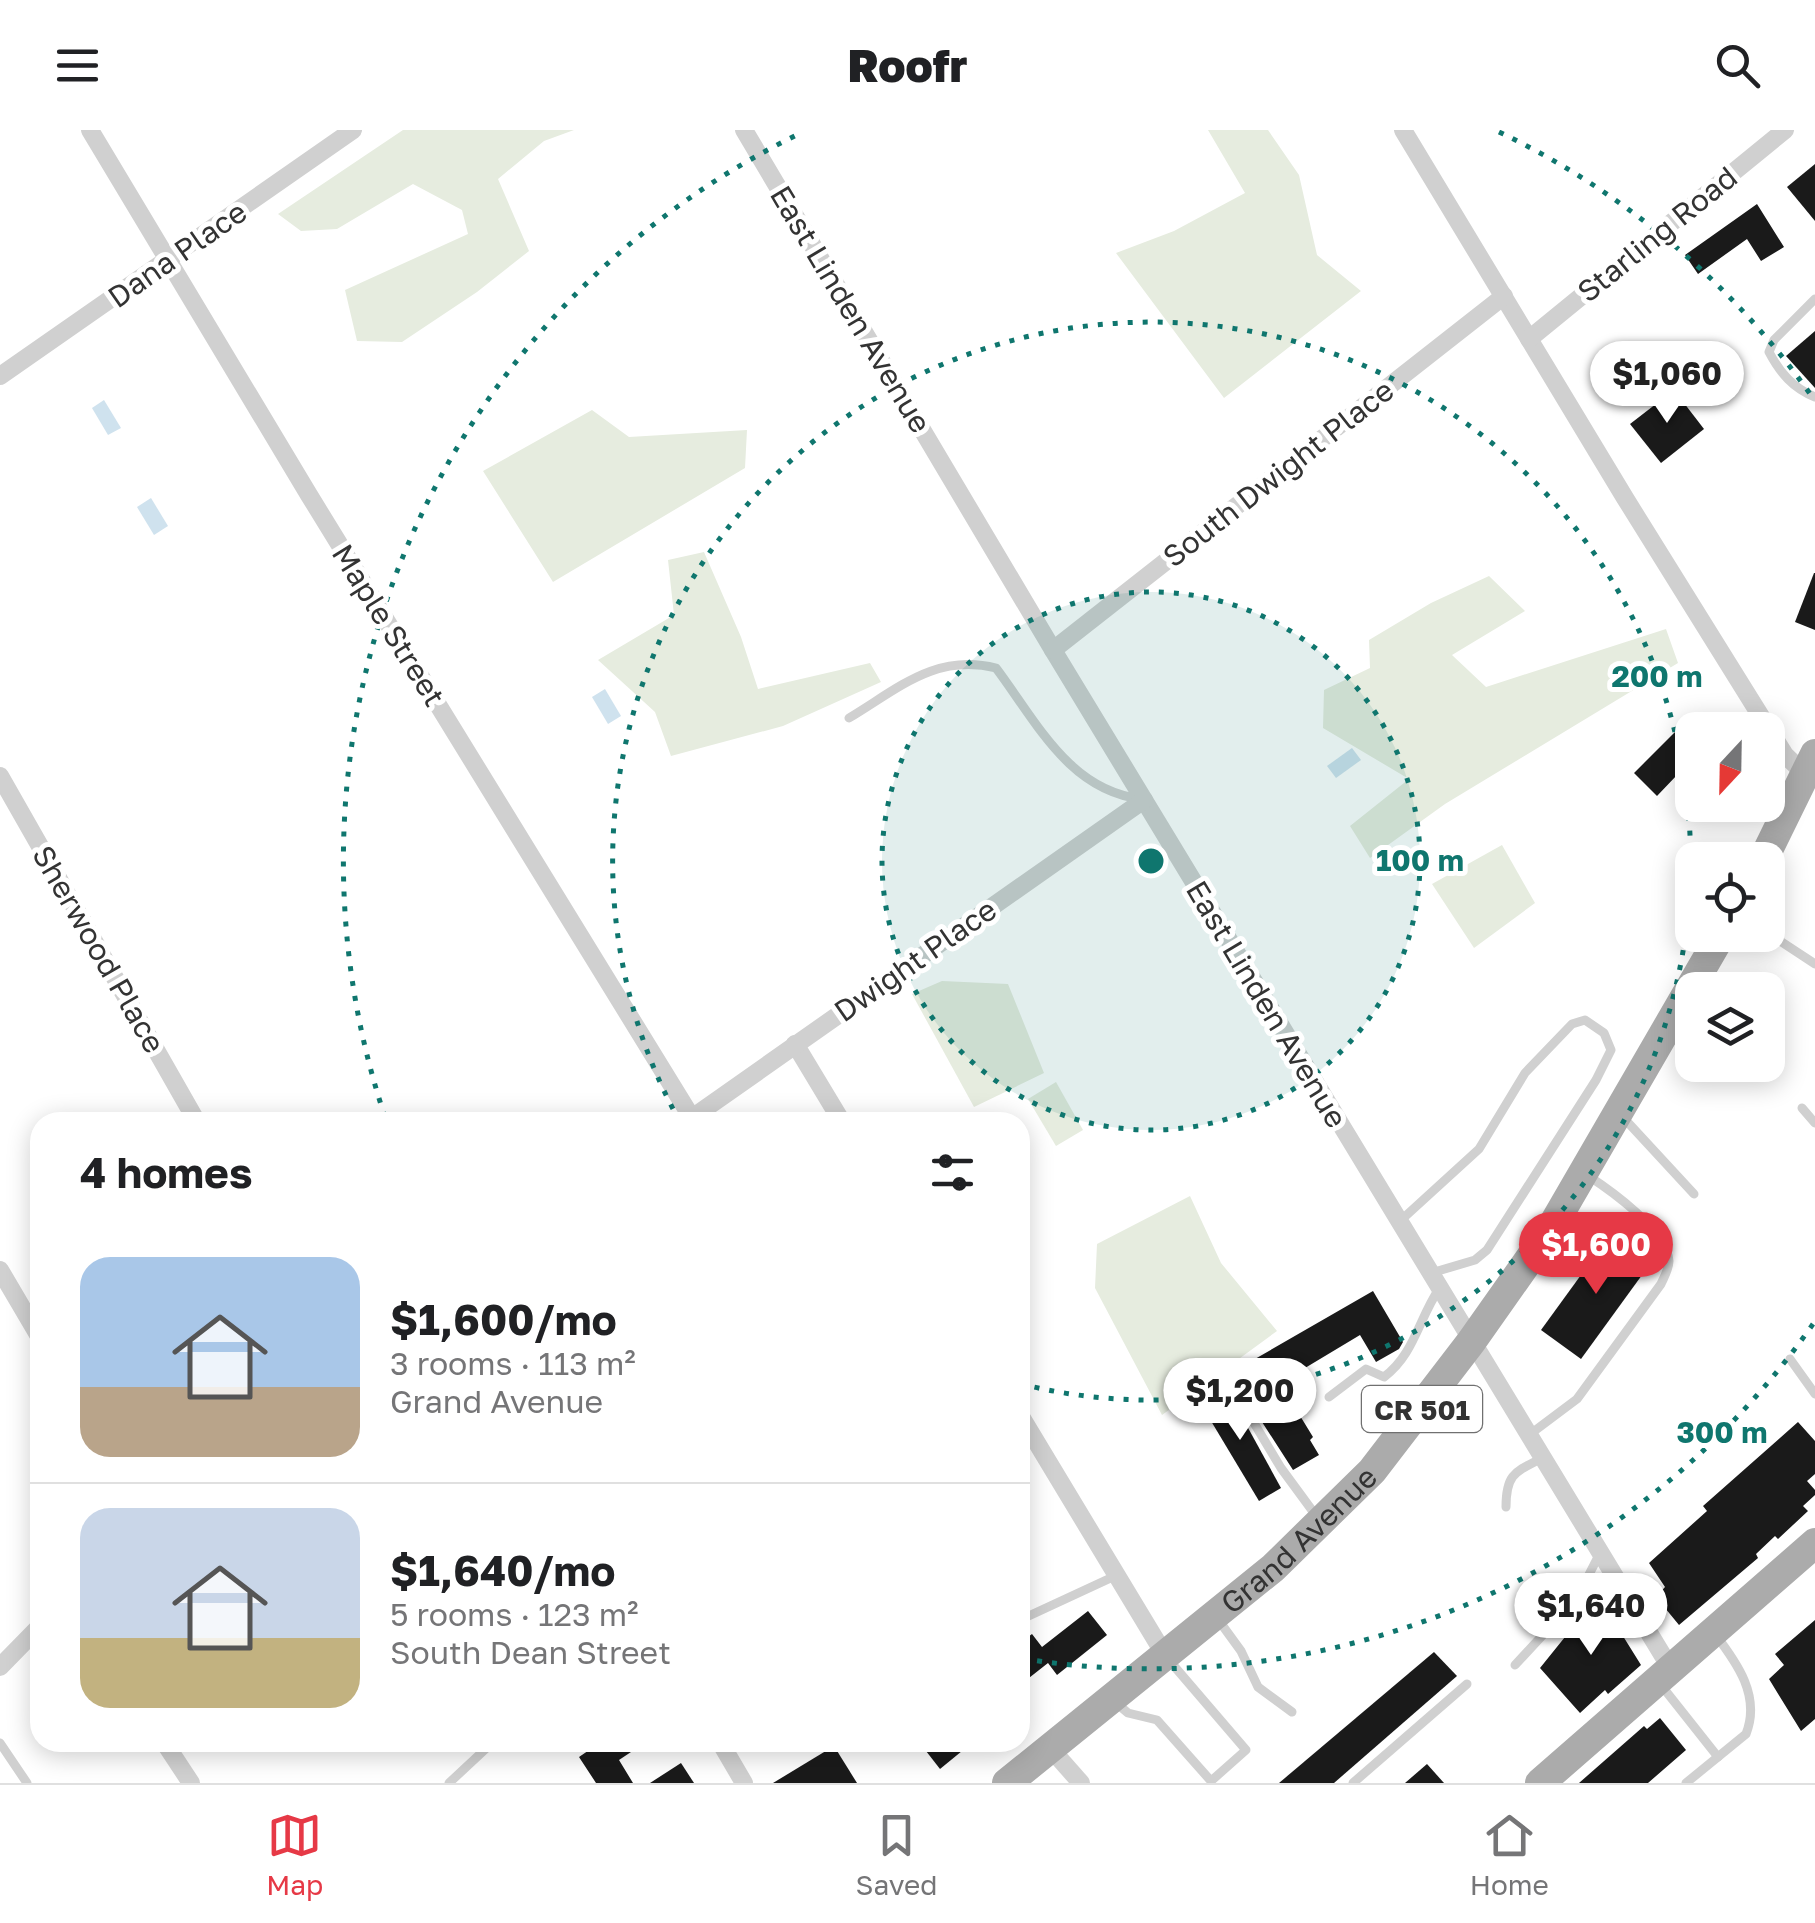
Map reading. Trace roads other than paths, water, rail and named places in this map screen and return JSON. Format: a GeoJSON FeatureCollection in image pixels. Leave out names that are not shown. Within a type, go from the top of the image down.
{"type":"FeatureCollection","features":[{"type":"Feature","properties":{"kind":"main road"},"geometry":{"type":"LineString","coordinates":[[1774,842],[1812,770]]}},
{"type":"Feature","properties":{"kind":"main road","name":"Grand Avenue"},"geometry":{"type":"LineString","coordinates":[[1007,1783],[1216,1616],[1322,1523],[1372,1472],[1532,1258],[1711,952]]}},
{"type":"Feature","properties":{"kind":"main road"},"geometry":{"type":"LineString","coordinates":[[1540,1783],[1815,1543]]}},
{"type":"Feature","properties":{"kind":"street","name":"Maple Street"},"geometry":{"type":"LineString","coordinates":[[90,130],[684,1112]]}},
{"type":"Feature","properties":{"kind":"street","name":"Dana Place"},"geometry":{"type":"LineString","coordinates":[[0,376],[353,130]]}},
{"type":"Feature","properties":{"kind":"street","name":"East Linden Avenue"},"geometry":{"type":"LineString","coordinates":[[744,130],[1052,650],[1529,1436],[1664,1675]]}},
{"type":"Feature","properties":{"kind":"street","name":"Starling Road"},"geometry":{"type":"LineString","coordinates":[[1530,339],[1785,130]]}},
{"type":"Feature","properties":{"kind":"street"},"geometry":{"type":"LineString","coordinates":[[1410,133],[1504,296],[1784,755],[1812,770]]}},
{"type":"Feature","properties":{"kind":"street","name":"South Dwight Place"},"geometry":{"type":"LineString","coordinates":[[1052,650],[1504,296]]}},
{"type":"Feature","properties":{"kind":"street","name":"Sherwood Place"},"geometry":{"type":"LineString","coordinates":[[0,776],[191,1112]]}},
{"type":"Feature","properties":{"kind":"street","name":"Dwight Place"},"geometry":{"type":"LineString","coordinates":[[700,1112],[1144,800]]}},
{"type":"Feature","properties":{"kind":"street"},"geometry":{"type":"LineString","coordinates":[[795,1044],[836,1112]]}},
{"type":"Feature","properties":{"kind":"street"},"geometry":{"type":"LineString","coordinates":[[0,1270],[30,1321]]}},
{"type":"Feature","properties":{"kind":"street"},"geometry":{"type":"LineString","coordinates":[[1030,1432],[1166,1657]]}},
{"type":"Feature","properties":{"kind":"street"},"geometry":{"type":"LineString","coordinates":[[0,1667],[30,1636]]}},
{"type":"Feature","properties":{"kind":"street"},"geometry":{"type":"LineString","coordinates":[[1051,1749],[1081,1783]]}},
{"type":"Feature","properties":{"kind":"street"},"geometry":{"type":"LineString","coordinates":[[171,1752],[191,1783]]}},
{"type":"Feature","properties":{"kind":"street"},"geometry":{"type":"LineString","coordinates":[[726,1752],[744,1783]]}},
{"type":"Feature","properties":{"kind":"lane"},"geometry":{"type":"LineString","coordinates":[[1815,299],[1774,340],[1769,352],[1778,369],[1799,390],[1815,397]]}},
{"type":"Feature","properties":{"kind":"lane"},"geometry":{"type":"LineString","coordinates":[[850,718],[930,669],[970,662],[996,668],[1059,756],[1106,790],[1144,800]]}},
{"type":"Feature","properties":{"kind":"lane"},"geometry":{"type":"LineString","coordinates":[[1785,944],[1815,964]]}},
{"type":"Feature","properties":{"kind":"lane"},"geometry":{"type":"LineString","coordinates":[[1329,1397],[1366,1370],[1384,1376],[1398,1366],[1408,1352],[1435,1281],[1487,1250],[1596,1080],[1610,1050],[1604,1032],[1586,1020],[1572,1024],[1525,1073],[1480,1148],[1399,1222]]}},
{"type":"Feature","properties":{"kind":"lane"},"geometry":{"type":"LineString","coordinates":[[1802,1108],[1815,1123]]}},
{"type":"Feature","properties":{"kind":"lane"},"geometry":{"type":"LineString","coordinates":[[1619,1113],[1694,1194]]}},
{"type":"Feature","properties":{"kind":"lane"},"geometry":{"type":"LineString","coordinates":[[1529,1436],[1578,1399],[1661,1284],[1668,1268],[1666,1250],[1650,1228],[1620,1198],[1584,1174]]}},
{"type":"Feature","properties":{"kind":"lane"},"geometry":{"type":"LineString","coordinates":[[1790,1359],[1815,1394]]}},
{"type":"Feature","properties":{"kind":"lane"},"geometry":{"type":"LineString","coordinates":[[1232,1388],[1281,1468],[1322,1523]]}},
{"type":"Feature","properties":{"kind":"lane"},"geometry":{"type":"LineString","coordinates":[[1506,1507],[1506,1485],[1515,1472],[1542,1458]]}},
{"type":"Feature","properties":{"kind":"lane"},"geometry":{"type":"LineString","coordinates":[[1514,1665],[1577,1598],[1599,1555]]}},
{"type":"Feature","properties":{"kind":"lane"},"geometry":{"type":"LineString","coordinates":[[1030,1615],[1116,1576]]}},
{"type":"Feature","properties":{"kind":"lane"},"geometry":{"type":"LineString","coordinates":[[1216,1616],[1258,1687],[1292,1712]]}},
{"type":"Feature","properties":{"kind":"lane"},"geometry":{"type":"LineString","coordinates":[[1686,1783],[1746,1734],[1750,1723],[1744,1675],[1714,1632]]}},
{"type":"Feature","properties":{"kind":"lane"},"geometry":{"type":"LineString","coordinates":[[1112,1700],[1128,1713],[1157,1720],[1211,1780],[1246,1750],[1166,1657]]}},
{"type":"Feature","properties":{"kind":"lane"},"geometry":{"type":"LineString","coordinates":[[1664,1675],[1718,1757]]}},
{"type":"Feature","properties":{"kind":"lane"},"geometry":{"type":"LineString","coordinates":[[1352,1783],[1467,1684]]}},
{"type":"Feature","properties":{"kind":"lane"},"geometry":{"type":"LineString","coordinates":[[0,1743],[27,1783]]}},
{"type":"Feature","properties":{"kind":"lane"},"geometry":{"type":"LineString","coordinates":[[449,1783],[482,1752]]}},
{"type":"Feature","properties":{"kind":"water"},"geometry":{"type":"Polygon","coordinates":[[[104,400],[121,428],[108,435],[92,408],[104,400]]]}},
{"type":"Feature","properties":{"kind":"water"},"geometry":{"type":"Polygon","coordinates":[[[151,498],[168,526],[154,535],[137,507],[151,498]]]}},
{"type":"Feature","properties":{"kind":"water"},"geometry":{"type":"Polygon","coordinates":[[[605,689],[621,716],[608,724],[592,697],[605,689]]]}},
{"type":"Feature","properties":{"kind":"water"},"geometry":{"type":"Polygon","coordinates":[[[1352,748],[1361,760],[1336,778],[1327,766],[1352,748]]]}}]}
